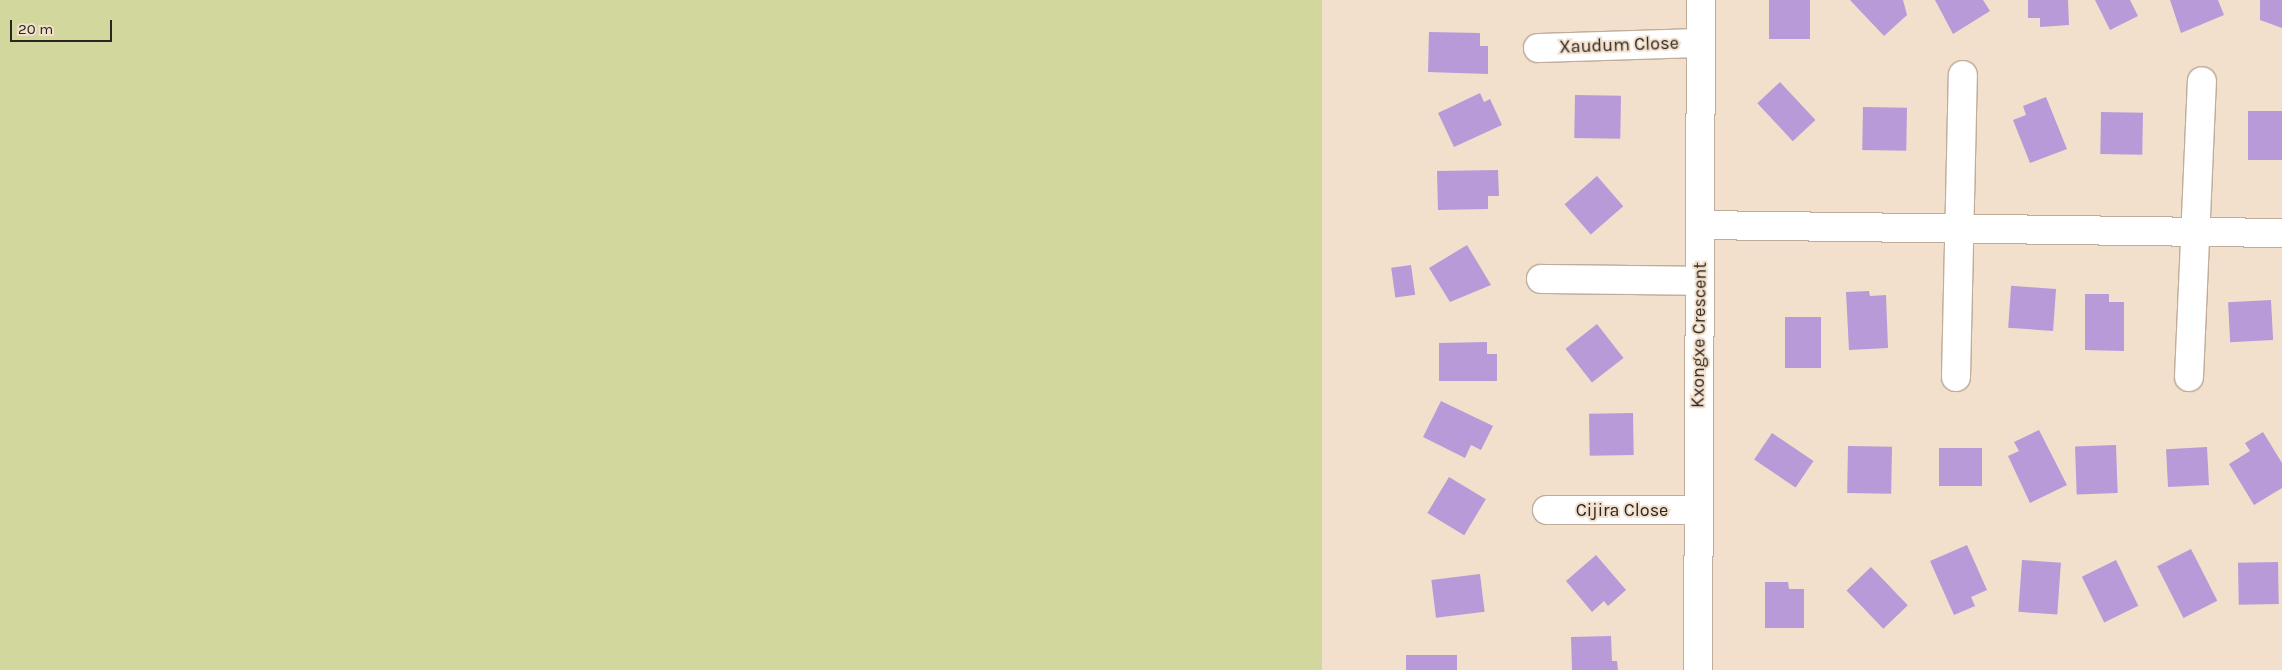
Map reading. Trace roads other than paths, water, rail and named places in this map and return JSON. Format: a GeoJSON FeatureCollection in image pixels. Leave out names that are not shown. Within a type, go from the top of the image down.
{"type":"FeatureCollection","features":[{"type":"Feature","properties":{"kind":"street","name":"Kxongxe Crescent"},"geometry":{"type":"LineString","coordinates":[[1698,670],[1697,510],[1701,0]]}},
{"type":"Feature","properties":{"kind":"street","name":"Xaudum Close"},"geometry":{"type":"LineString","coordinates":[[1538,48],[1700,43]]}},
{"type":"Feature","properties":{"kind":"street"},"geometry":{"type":"LineString","coordinates":[[1956,376],[1957,226],[1962,75]]}},
{"type":"Feature","properties":{"kind":"street"},"geometry":{"type":"LineString","coordinates":[[2189,377],[2198,231],[2202,81]]}},
{"type":"Feature","properties":{"kind":"street"},"geometry":{"type":"LineString","coordinates":[[1700,224],[1957,226],[2282,233]]}},
{"type":"Feature","properties":{"kind":"street"},"geometry":{"type":"LineString","coordinates":[[1542,279],[1700,281]]}},
{"type":"Feature","properties":{"kind":"street","name":"Cijira Close"},"geometry":{"type":"LineString","coordinates":[[1547,510],[1697,510]]}}]}
